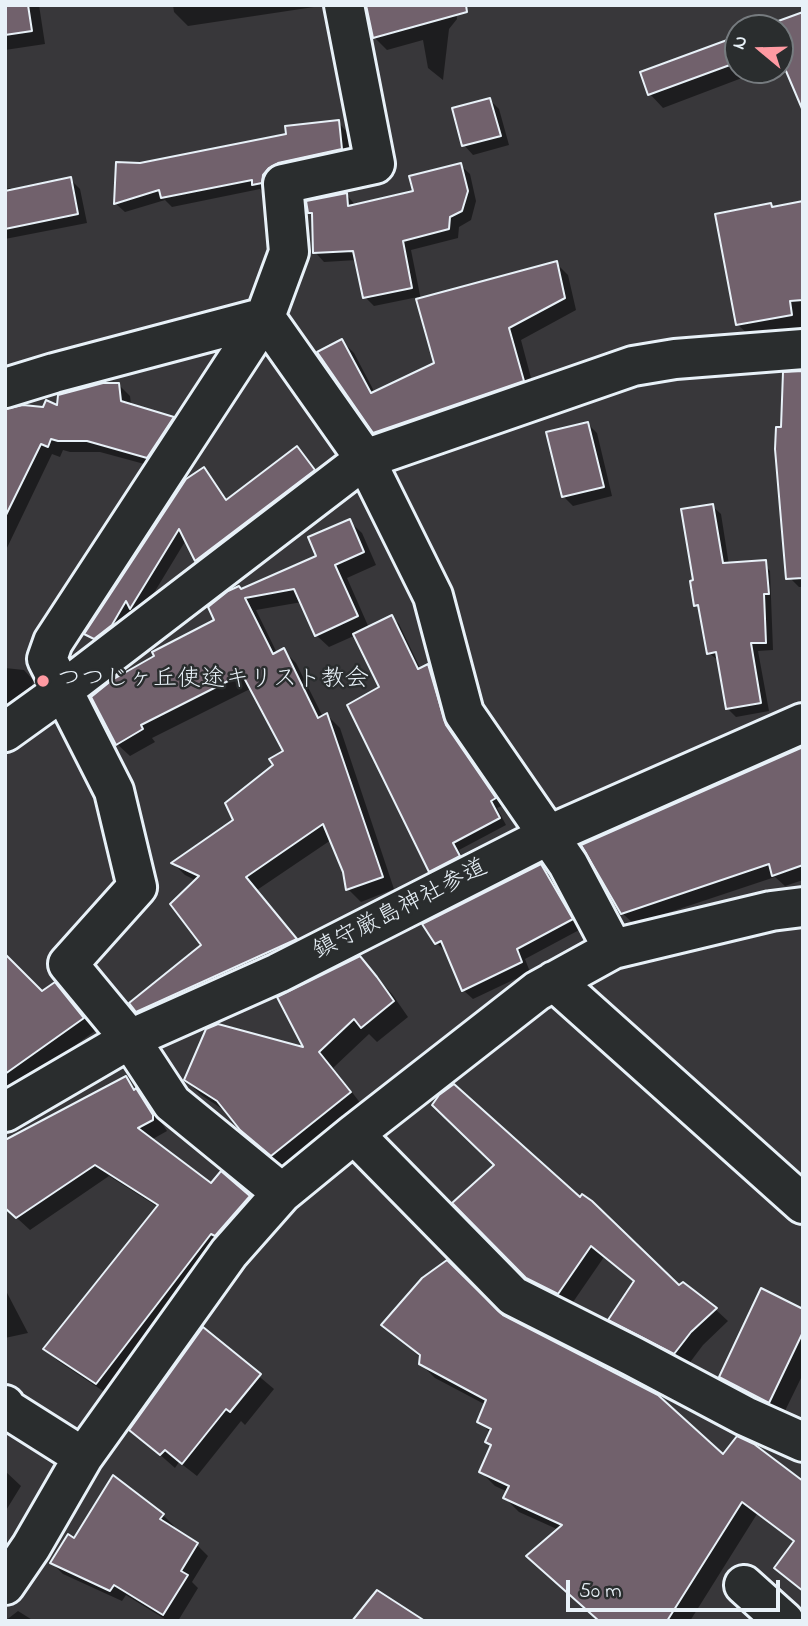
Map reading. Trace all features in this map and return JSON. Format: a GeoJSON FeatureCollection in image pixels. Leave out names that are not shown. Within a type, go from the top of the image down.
{"type":"FeatureCollection","features":[{"type":"Feature","properties":{"kind":"street"},"geometry":{"type":"LineString","coordinates":[[282,1193],[172,1103],[130,1039],[68,964],[137,887],[114,791],[47,659],[52,642],[265,317],[289,252],[283,184],[375,164],[344,5]]}},
{"type":"Feature","properties":{"kind":"street"},"geometry":{"type":"LineString","coordinates":[[5,388],[265,317]]}},
{"type":"Feature","properties":{"kind":"street"},"geometry":{"type":"LineString","coordinates":[[265,317],[365,459],[433,596],[464,713],[568,864],[613,949]]}},
{"type":"Feature","properties":{"kind":"street"},"geometry":{"type":"LineString","coordinates":[[5,732],[365,459],[633,366],[675,359],[803,349]]}},
{"type":"Feature","properties":{"kind":"street","name":"鎮守厳島神社参道"},"geometry":{"type":"LineString","coordinates":[[5,1112],[130,1039],[289,968],[549,835],[803,723]]}},
{"type":"Feature","properties":{"kind":"street"},"geometry":{"type":"LineString","coordinates":[[5,1585],[32,1547],[83,1457],[229,1253],[282,1193],[537,991],[613,949],[771,911],[803,906]]}},
{"type":"Feature","properties":{"kind":"street"},"geometry":{"type":"LineString","coordinates":[[554,982],[803,1204]]}},
{"type":"Feature","properties":{"kind":"street"},"geometry":{"type":"LineString","coordinates":[[354,1134],[513,1296],[745,1416],[803,1442]]}},
{"type":"Feature","properties":{"kind":"street"},"geometry":{"type":"LineString","coordinates":[[5,1405],[7,1409],[83,1457]]}},
{"type":"Feature","properties":{"kind":"street"},"geometry":{"type":"LineString","coordinates":[[744,1585],[784,1621]]}},
{"type":"Feature","properties":{"kind":"building"},"geometry":{"type":"Polygon","coordinates":[[[5,5],[28,5],[32,31],[5,35],[5,5]]]}},
{"type":"Feature","properties":{"kind":"building"},"geometry":{"type":"Polygon","coordinates":[[[366,5],[466,5],[467,12],[373,38],[366,5]]]}},
{"type":"Feature","properties":{"kind":"building"},"geometry":{"type":"Polygon","coordinates":[[[803,12],[803,111],[792,84],[794,84],[794,15],[803,12]]]}},
{"type":"Feature","properties":{"kind":"building"},"geometry":{"type":"Polygon","coordinates":[[[724,41],[724,67],[648,95],[640,72],[724,41]]]}},
{"type":"Feature","properties":{"kind":"building"},"geometry":{"type":"Polygon","coordinates":[[[490,98],[501,136],[462,146],[452,108],[490,98]]]}},
{"type":"Feature","properties":{"kind":"building"},"geometry":{"type":"Polygon","coordinates":[[[339,120],[342,149],[278,163],[263,175],[262,183],[252,185],[252,180],[161,198],[159,190],[114,204],[116,162],[140,163],[286,134],[285,126],[339,120]]]}},
{"type":"Feature","properties":{"kind":"building"},"geometry":{"type":"Polygon","coordinates":[[[461,163],[468,191],[462,211],[450,217],[449,229],[403,241],[412,288],[363,298],[353,251],[313,253],[312,213],[308,213],[306,201],[347,193],[348,206],[413,191],[409,176],[461,163]]]}},
{"type":"Feature","properties":{"kind":"building"},"geometry":{"type":"Polygon","coordinates":[[[71,177],[78,214],[5,229],[5,191],[71,177]]]}},
{"type":"Feature","properties":{"kind":"building"},"geometry":{"type":"Polygon","coordinates":[[[803,201],[803,300],[790,301],[792,315],[736,325],[715,214],[771,203],[772,207],[803,201]]]}},
{"type":"Feature","properties":{"kind":"building"},"geometry":{"type":"Polygon","coordinates":[[[557,261],[565,298],[509,328],[524,381],[373,433],[317,352],[342,339],[371,393],[434,363],[416,299],[557,261]]]}},
{"type":"Feature","properties":{"kind":"building"},"geometry":{"type":"Polygon","coordinates":[[[803,371],[803,578],[786,579],[775,449],[776,427],[781,427],[783,372],[803,371]]]}},
{"type":"Feature","properties":{"kind":"building"},"geometry":{"type":"Polygon","coordinates":[[[103,383],[119,383],[121,401],[174,417],[147,458],[87,441],[51,439],[48,447],[41,444],[5,517],[5,409],[23,405],[43,407],[46,400],[57,405],[58,395],[103,383]]]}},
{"type":"Feature","properties":{"kind":"building"},"geometry":{"type":"Polygon","coordinates":[[[588,422],[604,487],[562,497],[546,432],[588,422]]]}},
{"type":"Feature","properties":{"kind":"building"},"geometry":{"type":"Polygon","coordinates":[[[297,446],[315,470],[195,561],[179,529],[130,609],[126,601],[112,625],[94,639],[84,634],[186,479],[204,467],[226,500],[297,446]]]}},
{"type":"Feature","properties":{"kind":"building"},"geometry":{"type":"Polygon","coordinates":[[[713,504],[723,563],[766,560],[769,594],[764,594],[766,643],[751,643],[761,703],[726,709],[716,652],[707,654],[698,605],[694,606],[690,581],[693,580],[681,509],[713,504]]]}},
{"type":"Feature","properties":{"kind":"building"},"geometry":{"type":"Polygon","coordinates":[[[350,519],[364,552],[335,565],[358,616],[315,636],[294,589],[245,598],[273,654],[284,648],[318,718],[327,713],[383,877],[346,890],[343,872],[323,824],[246,877],[297,939],[136,1012],[129,1003],[201,945],[170,904],[199,876],[171,863],[233,820],[225,803],[273,765],[269,759],[283,751],[242,674],[141,725],[143,729],[116,745],[91,697],[112,680],[154,656],[152,652],[214,620],[208,607],[228,591],[239,586],[241,589],[316,556],[308,537],[350,519]]]}},
{"type":"Feature","properties":{"kind":"building"},"geometry":{"type":"Polygon","coordinates":[[[392,615],[418,669],[428,664],[446,725],[496,798],[491,801],[500,818],[453,843],[460,856],[429,872],[347,705],[379,687],[353,634],[392,615]]]}},
{"type":"Feature","properties":{"kind":"building"},"geometry":{"type":"Polygon","coordinates":[[[803,747],[803,865],[772,876],[769,864],[621,914],[581,845],[803,747]]]}},
{"type":"Feature","properties":{"kind":"building"},"geometry":{"type":"Polygon","coordinates":[[[541,864],[573,919],[517,949],[522,962],[462,991],[441,941],[435,944],[422,924],[541,864]]]}},
{"type":"Feature","properties":{"kind":"building"},"geometry":{"type":"Polygon","coordinates":[[[5,954],[42,991],[55,982],[84,1018],[5,1074],[5,954]]]}},
{"type":"Feature","properties":{"kind":"building"},"geometry":{"type":"Polygon","coordinates":[[[360,956],[394,1001],[361,1028],[354,1019],[319,1052],[351,1092],[271,1156],[240,1130],[217,1101],[184,1080],[206,1029],[218,1024],[303,1047],[277,997],[360,956]]]}},
{"type":"Feature","properties":{"kind":"building"},"geometry":{"type":"Polygon","coordinates":[[[126,1076],[153,1115],[153,1120],[138,1128],[211,1183],[221,1171],[250,1196],[215,1236],[211,1234],[96,1384],[43,1349],[158,1205],[95,1165],[16,1218],[5,1208],[5,1140],[126,1076]]]}},
{"type":"Feature","properties":{"kind":"building"},"geometry":{"type":"Polygon","coordinates":[[[454,1084],[580,1197],[582,1194],[592,1201],[679,1285],[683,1282],[717,1308],[691,1332],[674,1354],[608,1320],[634,1281],[591,1246],[558,1294],[526,1278],[452,1203],[494,1165],[432,1105],[439,1095],[454,1084]]]}},
{"type":"Feature","properties":{"kind":"building"},"geometry":{"type":"Polygon","coordinates":[[[447,1260],[503,1315],[658,1395],[723,1454],[737,1436],[754,1444],[803,1481],[803,1591],[774,1568],[794,1541],[742,1502],[667,1621],[599,1621],[526,1556],[562,1525],[503,1498],[509,1486],[479,1472],[491,1445],[485,1442],[491,1429],[477,1422],[486,1400],[419,1364],[420,1355],[381,1325],[422,1278],[447,1260]]]}},
{"type":"Feature","properties":{"kind":"building"},"geometry":{"type":"Polygon","coordinates":[[[761,1288],[803,1309],[803,1332],[769,1403],[719,1377],[761,1288]]]}},
{"type":"Feature","properties":{"kind":"building"},"geometry":{"type":"Polygon","coordinates":[[[203,1327],[261,1374],[230,1412],[226,1409],[182,1464],[165,1450],[160,1455],[129,1430],[203,1327]]]}},
{"type":"Feature","properties":{"kind":"building"},"geometry":{"type":"Polygon","coordinates":[[[113,1475],[164,1514],[160,1519],[198,1543],[181,1571],[188,1575],[163,1615],[114,1585],[110,1591],[50,1563],[68,1534],[74,1538],[113,1475]]]}},
{"type":"Feature","properties":{"kind":"building"},"geometry":{"type":"Polygon","coordinates":[[[377,1590],[425,1621],[352,1621],[377,1590]]]}},
{"type":"Feature","properties":{"kind":"place","name":"つつじヶ丘使途キリスト教会"},"geometry":{"type":"Point","coordinates":[43,681]}}]}
